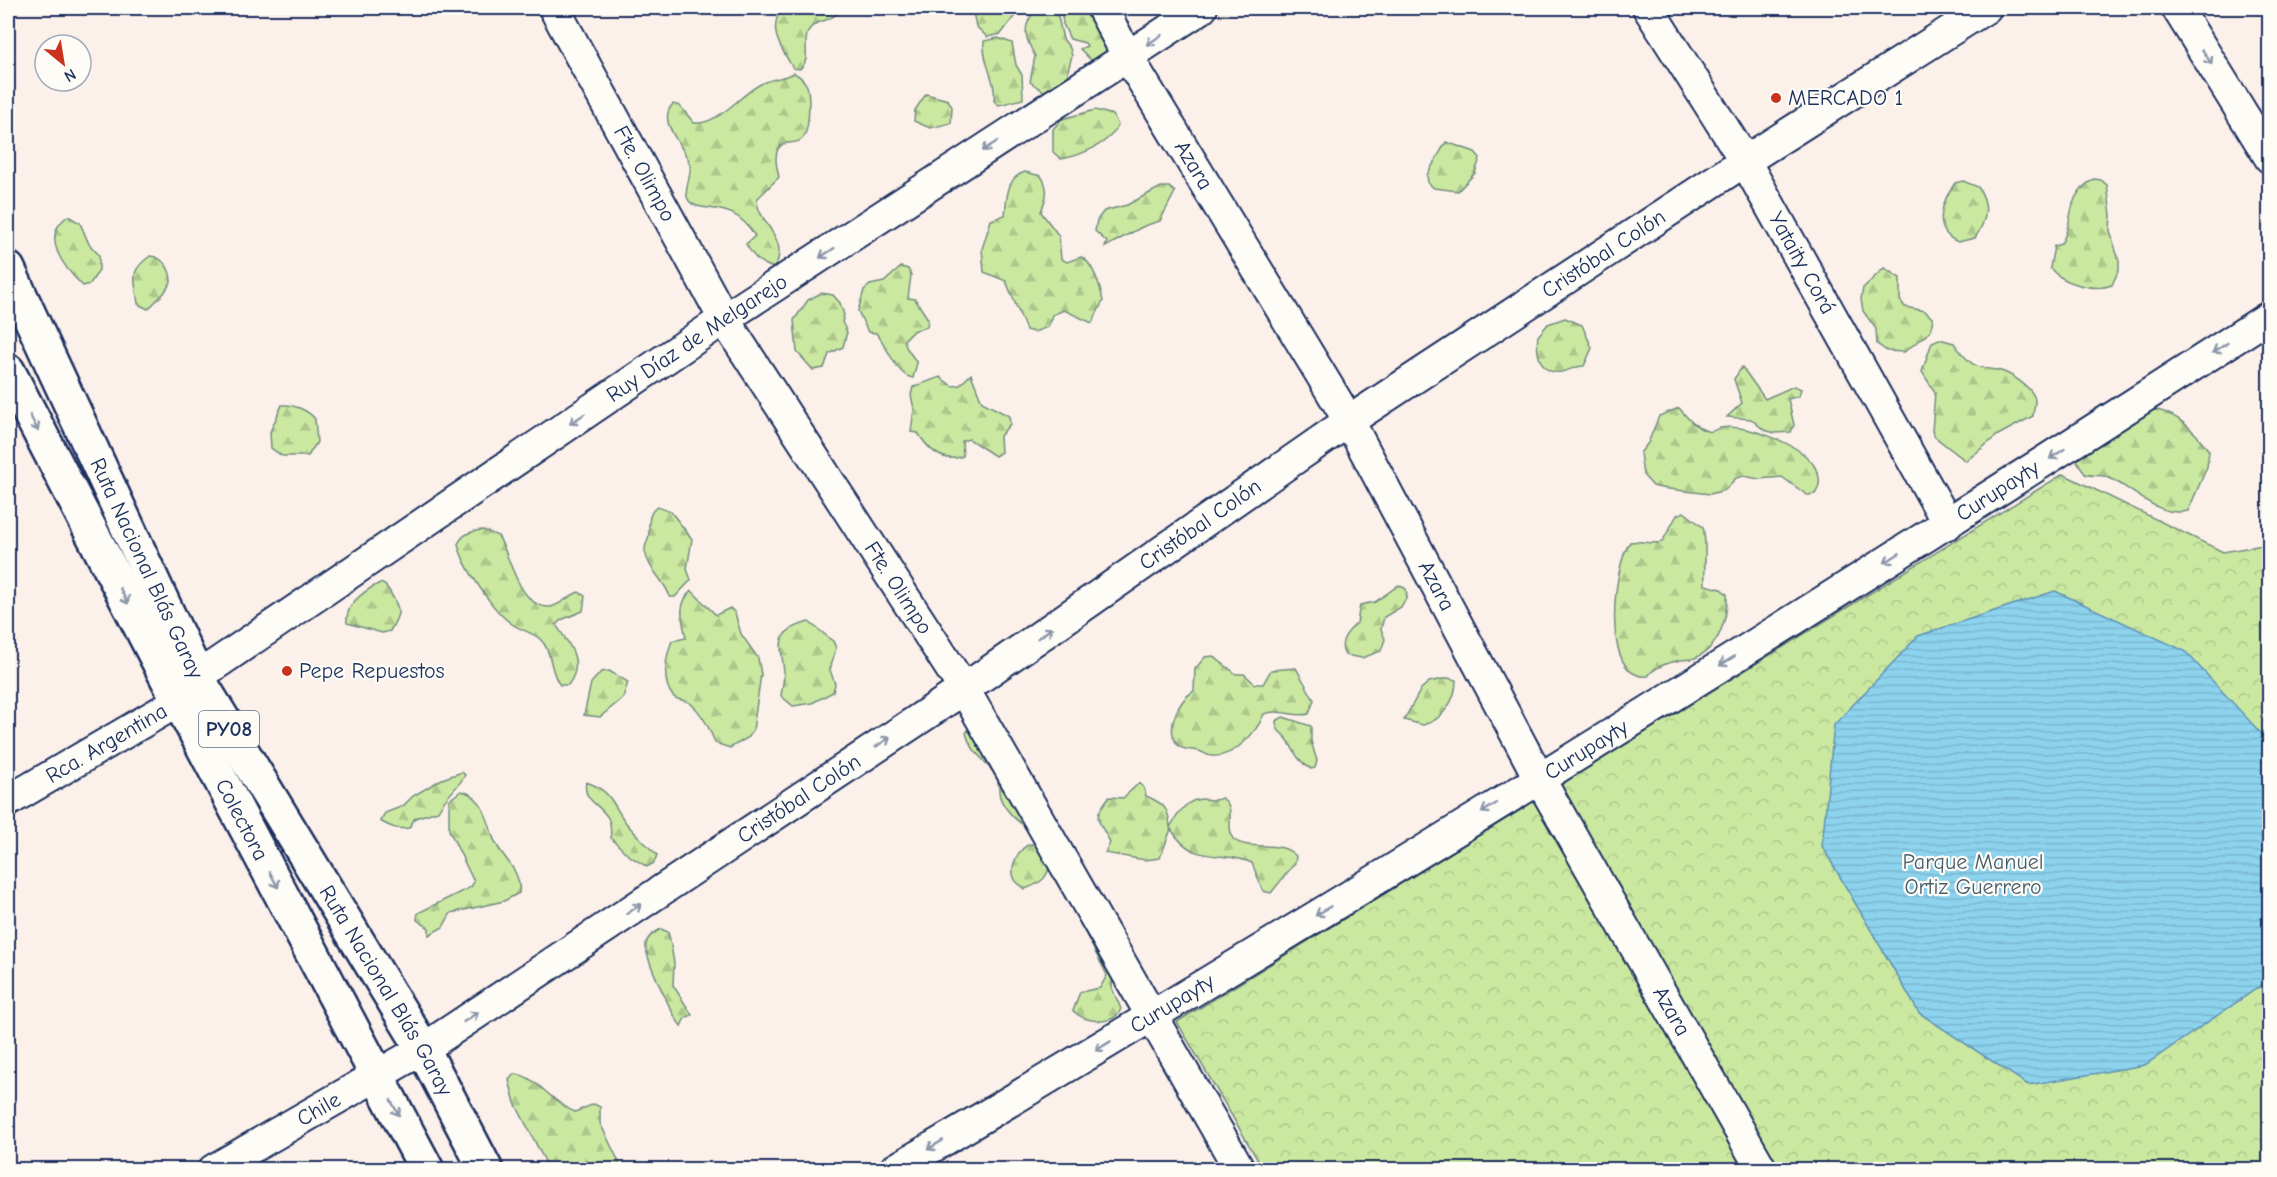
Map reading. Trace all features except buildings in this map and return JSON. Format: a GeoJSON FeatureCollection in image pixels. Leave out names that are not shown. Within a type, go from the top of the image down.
{"type":"FeatureCollection","features":[{"type":"Feature","properties":{"kind":"main road","name":"Ruta Nacional Blás Garay"},"geometry":{"type":"LineString","coordinates":[[8,269],[188,689],[423,1049],[486,1170]]}},
{"type":"Feature","properties":{"kind":"main road","name":"Colectora"},"geometry":{"type":"LineString","coordinates":[[8,371],[188,689],[378,1075],[428,1170]]}},
{"type":"Feature","properties":{"kind":"street","name":"Fte. Olimpo"},"geometry":{"type":"LineString","coordinates":[[554,8],[724,320],[964,689],[1240,1170]]}},
{"type":"Feature","properties":{"kind":"street","name":"Azara"},"geometry":{"type":"LineString","coordinates":[[1102,8],[1128,57],[1349,421],[1539,778],[1762,1170]]}},
{"type":"Feature","properties":{"kind":"street","name":"Ruy Díaz de Melgarejo"},"geometry":{"type":"LineString","coordinates":[[188,689],[724,320],[1202,8]]}},
{"type":"Feature","properties":{"kind":"street","name":"Yataity Corá"},"geometry":{"type":"LineString","coordinates":[[1648,8],[1745,161],[1948,524]]}},
{"type":"Feature","properties":{"kind":"street","name":"Cristóbal Colón"},"geometry":{"type":"LineString","coordinates":[[423,1049],[964,689],[1349,421],[1745,161],[1986,8]]}},
{"type":"Feature","properties":{"kind":"street"},"geometry":{"type":"LineString","coordinates":[[2177,8],[2270,158]]}},
{"type":"Feature","properties":{"kind":"street","name":"Curupayty"},"geometry":{"type":"LineString","coordinates":[[894,1170],[1153,1016],[1539,778],[1948,524],[2270,316]]}},
{"type":"Feature","properties":{"kind":"street","name":"Rca. Argentina"},"geometry":{"type":"LineString","coordinates":[[8,801],[188,689]]}},
{"type":"Feature","properties":{"kind":"street","name":"Chile"},"geometry":{"type":"LineString","coordinates":[[213,1170],[423,1049]]}},
{"type":"Feature","properties":{"kind":"green space"},"geometry":{"type":"Polygon","coordinates":[[[782,8],[842,8],[833,17],[810,28],[806,37],[805,61],[800,69],[793,68],[777,39],[776,24],[782,8]]]}},
{"type":"Feature","properties":{"kind":"green space"},"geometry":{"type":"Polygon","coordinates":[[[972,8],[1038,8],[1022,12],[1019,10],[1001,34],[987,37],[976,26],[972,8]]]}},
{"type":"Feature","properties":{"kind":"green space"},"geometry":{"type":"Polygon","coordinates":[[[1061,8],[1098,8],[1109,54],[1093,62],[1080,49],[1087,46],[1085,43],[1070,39],[1063,24],[1061,8]]]}},
{"type":"Feature","properties":{"kind":"green space"},"geometry":{"type":"Polygon","coordinates":[[[1034,12],[1053,12],[1058,17],[1063,39],[1070,48],[1072,56],[1068,70],[1069,82],[1051,96],[1030,82],[1035,56],[1027,39],[1026,29],[1034,12]]]}},
{"type":"Feature","properties":{"kind":"green space"},"geometry":{"type":"Polygon","coordinates":[[[998,38],[1012,43],[1016,65],[1022,75],[1023,99],[999,105],[994,101],[993,86],[984,49],[984,41],[998,38]]]}},
{"type":"Feature","properties":{"kind":"green space"},"geometry":{"type":"Polygon","coordinates":[[[794,73],[802,78],[807,86],[809,105],[807,129],[799,141],[780,146],[776,159],[779,177],[757,199],[758,207],[779,248],[774,268],[761,262],[752,253],[746,244],[755,236],[737,216],[727,211],[694,205],[689,201],[686,193],[690,165],[669,126],[668,111],[673,104],[680,106],[694,123],[703,122],[720,115],[759,85],[794,73]]]}},
{"type":"Feature","properties":{"kind":"green space"},"geometry":{"type":"Polygon","coordinates":[[[926,94],[948,100],[952,107],[951,123],[930,128],[914,121],[915,110],[926,94]]]}},
{"type":"Feature","properties":{"kind":"green space"},"geometry":{"type":"Polygon","coordinates":[[[1095,110],[1113,115],[1118,125],[1114,132],[1094,148],[1061,159],[1053,152],[1053,129],[1062,119],[1095,110]]]}},
{"type":"Feature","properties":{"kind":"green space"},"geometry":{"type":"Polygon","coordinates":[[[1446,142],[1475,152],[1480,158],[1475,173],[1458,191],[1434,188],[1428,183],[1427,175],[1446,142]]]}},
{"type":"Feature","properties":{"kind":"green space"},"geometry":{"type":"Polygon","coordinates":[[[1025,172],[1041,176],[1046,185],[1041,212],[1059,236],[1061,259],[1067,262],[1081,257],[1089,264],[1096,276],[1103,301],[1092,323],[1064,310],[1052,315],[1048,327],[1034,332],[1026,330],[1006,281],[984,272],[982,249],[991,220],[1005,215],[1011,184],[1014,179],[1025,172]]]}},
{"type":"Feature","properties":{"kind":"green space"},"geometry":{"type":"Polygon","coordinates":[[[2094,179],[2101,180],[2107,185],[2111,215],[2110,231],[2119,261],[2119,269],[2112,285],[2104,287],[2078,285],[2062,278],[2050,268],[2054,246],[2061,244],[2065,235],[2074,201],[2084,186],[2094,179]]]}},
{"type":"Feature","properties":{"kind":"green space"},"geometry":{"type":"Polygon","coordinates":[[[1963,181],[1978,187],[1986,212],[1975,238],[1958,242],[1944,231],[1942,215],[1950,190],[1955,183],[1963,181]]]}},
{"type":"Feature","properties":{"kind":"green space"},"geometry":{"type":"Polygon","coordinates":[[[1161,187],[1169,187],[1175,192],[1160,221],[1144,226],[1105,247],[1107,242],[1095,231],[1097,220],[1104,211],[1127,205],[1161,187]]]}},
{"type":"Feature","properties":{"kind":"green space"},"geometry":{"type":"Polygon","coordinates":[[[68,216],[80,223],[89,244],[99,255],[99,270],[90,284],[83,286],[62,261],[55,242],[55,233],[68,216]]]}},
{"type":"Feature","properties":{"kind":"green space"},"geometry":{"type":"Polygon","coordinates":[[[150,256],[165,264],[170,273],[171,282],[164,293],[148,309],[138,304],[135,277],[138,267],[150,256]]]}},
{"type":"Feature","properties":{"kind":"green space"},"geometry":{"type":"Polygon","coordinates":[[[901,267],[908,269],[911,275],[908,298],[915,299],[928,319],[927,327],[913,331],[904,340],[917,363],[913,378],[907,376],[897,366],[876,333],[868,332],[858,311],[864,290],[870,285],[884,282],[901,267]]]}},
{"type":"Feature","properties":{"kind":"green space"},"geometry":{"type":"Polygon","coordinates":[[[1884,268],[1900,278],[1900,300],[1905,307],[1925,311],[1933,319],[1930,332],[1904,352],[1887,351],[1877,344],[1876,329],[1863,311],[1861,299],[1863,288],[1884,268]]]}},
{"type":"Feature","properties":{"kind":"green space"},"geometry":{"type":"Polygon","coordinates":[[[821,293],[833,295],[840,303],[844,315],[842,322],[847,332],[843,347],[829,354],[824,368],[813,370],[797,352],[794,320],[808,300],[821,293]]]}},
{"type":"Feature","properties":{"kind":"green space"},"geometry":{"type":"Polygon","coordinates":[[[1565,318],[1582,325],[1592,348],[1584,366],[1554,372],[1548,370],[1540,361],[1538,336],[1548,324],[1565,318]]]}},
{"type":"Feature","properties":{"kind":"green space"},"geometry":{"type":"Polygon","coordinates":[[[1939,339],[1954,343],[1976,366],[2011,375],[2027,387],[2034,396],[2033,416],[1998,435],[1966,461],[1935,437],[1932,431],[1935,392],[1922,372],[1932,342],[1939,339]]]}},
{"type":"Feature","properties":{"kind":"green space"},"geometry":{"type":"Polygon","coordinates":[[[1742,367],[1765,399],[1794,386],[1801,389],[1799,396],[1788,399],[1794,425],[1791,432],[1775,433],[1764,430],[1751,419],[1727,417],[1742,403],[1734,379],[1742,367]]]}},
{"type":"Feature","properties":{"kind":"green space"},"geometry":{"type":"Polygon","coordinates":[[[971,374],[982,402],[1009,416],[1010,424],[1000,436],[1001,452],[995,456],[969,439],[962,441],[963,456],[949,458],[937,454],[918,433],[911,432],[914,409],[911,395],[913,387],[940,377],[952,386],[960,385],[971,374]]]}},
{"type":"Feature","properties":{"kind":"green space"},"geometry":{"type":"Polygon","coordinates":[[[282,405],[300,408],[315,419],[317,442],[308,456],[282,456],[271,448],[270,432],[282,405]]]}},
{"type":"Feature","properties":{"kind":"green space"},"geometry":{"type":"Polygon","coordinates":[[[1679,408],[1695,424],[1707,431],[1720,428],[1743,429],[1771,437],[1796,449],[1806,456],[1817,472],[1819,483],[1815,494],[1807,495],[1782,477],[1759,479],[1744,476],[1736,478],[1725,490],[1710,494],[1653,486],[1643,475],[1640,453],[1648,443],[1659,416],[1679,408]]]}},
{"type":"Feature","properties":{"kind":"green space"},"geometry":{"type":"Polygon","coordinates":[[[2157,410],[2187,425],[2209,451],[2207,467],[2188,511],[2177,512],[2156,506],[2107,477],[2085,474],[2077,461],[2081,454],[2142,411],[2157,410]]]}},
{"type":"Feature","properties":{"kind":"green space","name":"Parque Manuel Ortiz Guerrero"},"geometry":{"type":"Polygon","coordinates":[[[2063,474],[2223,552],[2269,544],[2269,1169],[1263,1169],[1177,1022],[2063,474]]]}},
{"type":"Feature","properties":{"kind":"green space"},"geometry":{"type":"Polygon","coordinates":[[[657,507],[671,512],[692,539],[687,569],[691,580],[675,597],[670,597],[649,564],[645,551],[649,536],[649,522],[657,507]]]}},
{"type":"Feature","properties":{"kind":"green space"},"geometry":{"type":"Polygon","coordinates":[[[1684,512],[1703,527],[1705,585],[1721,589],[1727,594],[1724,623],[1716,640],[1695,658],[1667,664],[1654,670],[1648,676],[1633,673],[1623,661],[1617,642],[1615,620],[1619,574],[1624,555],[1630,542],[1662,542],[1677,515],[1684,512]]]}},
{"type":"Feature","properties":{"kind":"green space"},"geometry":{"type":"Polygon","coordinates":[[[483,530],[498,536],[516,579],[530,599],[539,605],[554,606],[579,592],[585,596],[583,611],[561,620],[556,625],[574,654],[575,669],[568,685],[560,685],[554,674],[547,649],[540,639],[504,618],[472,576],[458,544],[468,533],[483,530]]]}},
{"type":"Feature","properties":{"kind":"green space"},"geometry":{"type":"Polygon","coordinates":[[[380,583],[387,587],[398,608],[398,615],[390,631],[382,633],[347,623],[352,604],[362,594],[380,583]]]}},
{"type":"Feature","properties":{"kind":"green space"},"geometry":{"type":"Polygon","coordinates":[[[1399,585],[1406,589],[1407,597],[1401,607],[1384,617],[1381,629],[1385,639],[1381,651],[1362,658],[1345,655],[1343,641],[1357,623],[1360,605],[1375,602],[1399,585]]]}},
{"type":"Feature","properties":{"kind":"green space"},"geometry":{"type":"Polygon","coordinates":[[[691,590],[716,615],[730,608],[735,613],[741,634],[758,658],[761,674],[753,730],[749,737],[730,748],[715,743],[698,712],[690,703],[675,698],[667,684],[667,661],[672,641],[686,638],[682,607],[691,590]]]}},
{"type":"Feature","properties":{"kind":"green space"},"geometry":{"type":"Polygon","coordinates":[[[809,622],[833,641],[836,648],[830,670],[835,684],[833,692],[812,703],[793,706],[781,696],[784,672],[782,640],[789,630],[809,622]]]}},
{"type":"Feature","properties":{"kind":"green space"},"geometry":{"type":"Polygon","coordinates":[[[1213,656],[1236,674],[1244,674],[1255,684],[1263,684],[1271,670],[1296,668],[1314,700],[1309,714],[1270,712],[1264,714],[1244,742],[1220,756],[1210,756],[1182,748],[1177,744],[1172,730],[1175,714],[1183,701],[1194,691],[1195,669],[1205,657],[1213,656]]]}},
{"type":"Feature","properties":{"kind":"green space"},"geometry":{"type":"Polygon","coordinates":[[[609,671],[628,682],[623,698],[600,717],[584,715],[591,683],[601,672],[609,671]]]}},
{"type":"Feature","properties":{"kind":"green space"},"geometry":{"type":"Polygon","coordinates":[[[1448,678],[1456,680],[1454,695],[1447,708],[1437,719],[1423,725],[1404,720],[1421,689],[1429,682],[1448,678]]]}},
{"type":"Feature","properties":{"kind":"green space"},"geometry":{"type":"Polygon","coordinates":[[[1283,717],[1311,726],[1311,741],[1317,761],[1315,768],[1311,769],[1300,760],[1279,731],[1276,721],[1283,717]]]}},
{"type":"Feature","properties":{"kind":"green space"},"geometry":{"type":"Polygon","coordinates":[[[970,728],[1028,827],[1011,815],[1004,805],[994,773],[968,740],[966,733],[970,728]]]}},
{"type":"Feature","properties":{"kind":"green space"},"geometry":{"type":"Polygon","coordinates":[[[462,772],[465,775],[462,780],[438,811],[415,818],[409,828],[394,828],[380,821],[385,813],[403,806],[413,796],[442,779],[462,772]]]}},
{"type":"Feature","properties":{"kind":"green space"},"geometry":{"type":"Polygon","coordinates":[[[586,782],[607,794],[627,824],[657,855],[654,863],[647,867],[628,855],[611,838],[609,821],[605,813],[589,798],[585,788],[586,782]]]}},
{"type":"Feature","properties":{"kind":"green space"},"geometry":{"type":"Polygon","coordinates":[[[1139,783],[1144,788],[1146,796],[1164,807],[1170,827],[1183,808],[1191,802],[1222,798],[1229,807],[1233,839],[1248,845],[1282,848],[1296,856],[1295,863],[1271,893],[1263,891],[1252,863],[1241,859],[1199,853],[1180,841],[1171,829],[1160,858],[1145,860],[1105,853],[1110,843],[1099,821],[1099,812],[1109,797],[1123,798],[1139,783]]]}},
{"type":"Feature","properties":{"kind":"green space"},"geometry":{"type":"Polygon","coordinates":[[[461,791],[473,796],[482,808],[495,842],[514,869],[519,884],[519,893],[504,901],[451,913],[443,927],[429,935],[429,928],[417,920],[418,913],[471,887],[474,882],[449,830],[449,800],[461,791]]]}},
{"type":"Feature","properties":{"kind":"green space"},"geometry":{"type":"Polygon","coordinates":[[[1031,844],[1045,847],[1053,857],[1044,878],[1025,889],[1015,880],[1013,869],[1019,853],[1031,844]]]}},
{"type":"Feature","properties":{"kind":"green space"},"geometry":{"type":"Polygon","coordinates":[[[1082,915],[1114,965],[1112,988],[1121,1009],[1117,1015],[1105,1020],[1091,1020],[1073,1011],[1080,992],[1100,988],[1107,975],[1080,923],[1082,915]]]}},
{"type":"Feature","properties":{"kind":"green space"},"geometry":{"type":"Polygon","coordinates":[[[661,929],[668,932],[670,940],[674,963],[673,985],[692,1015],[685,1018],[681,1026],[660,986],[647,951],[648,940],[661,929]]]}},
{"type":"Feature","properties":{"kind":"green space"},"geometry":{"type":"Polygon","coordinates":[[[514,1074],[529,1079],[566,1108],[575,1112],[594,1104],[600,1107],[600,1123],[620,1164],[614,1169],[549,1169],[515,1103],[509,1080],[514,1074]]]}},
{"type":"Feature","properties":{"kind":"water"},"geometry":{"type":"Polygon","coordinates":[[[2055,591],[2185,651],[2269,742],[2269,980],[2145,1065],[2028,1085],[1919,1013],[1822,846],[1834,725],[1918,636],[2055,591]]]}},
{"type":"Feature","properties":{"kind":"place","name":"MERCADO 1"},"geometry":{"type":"Point","coordinates":[1776,98]}},
{"type":"Feature","properties":{"kind":"place","name":"Pepe Repuestos"},"geometry":{"type":"Point","coordinates":[287,671]}}]}
